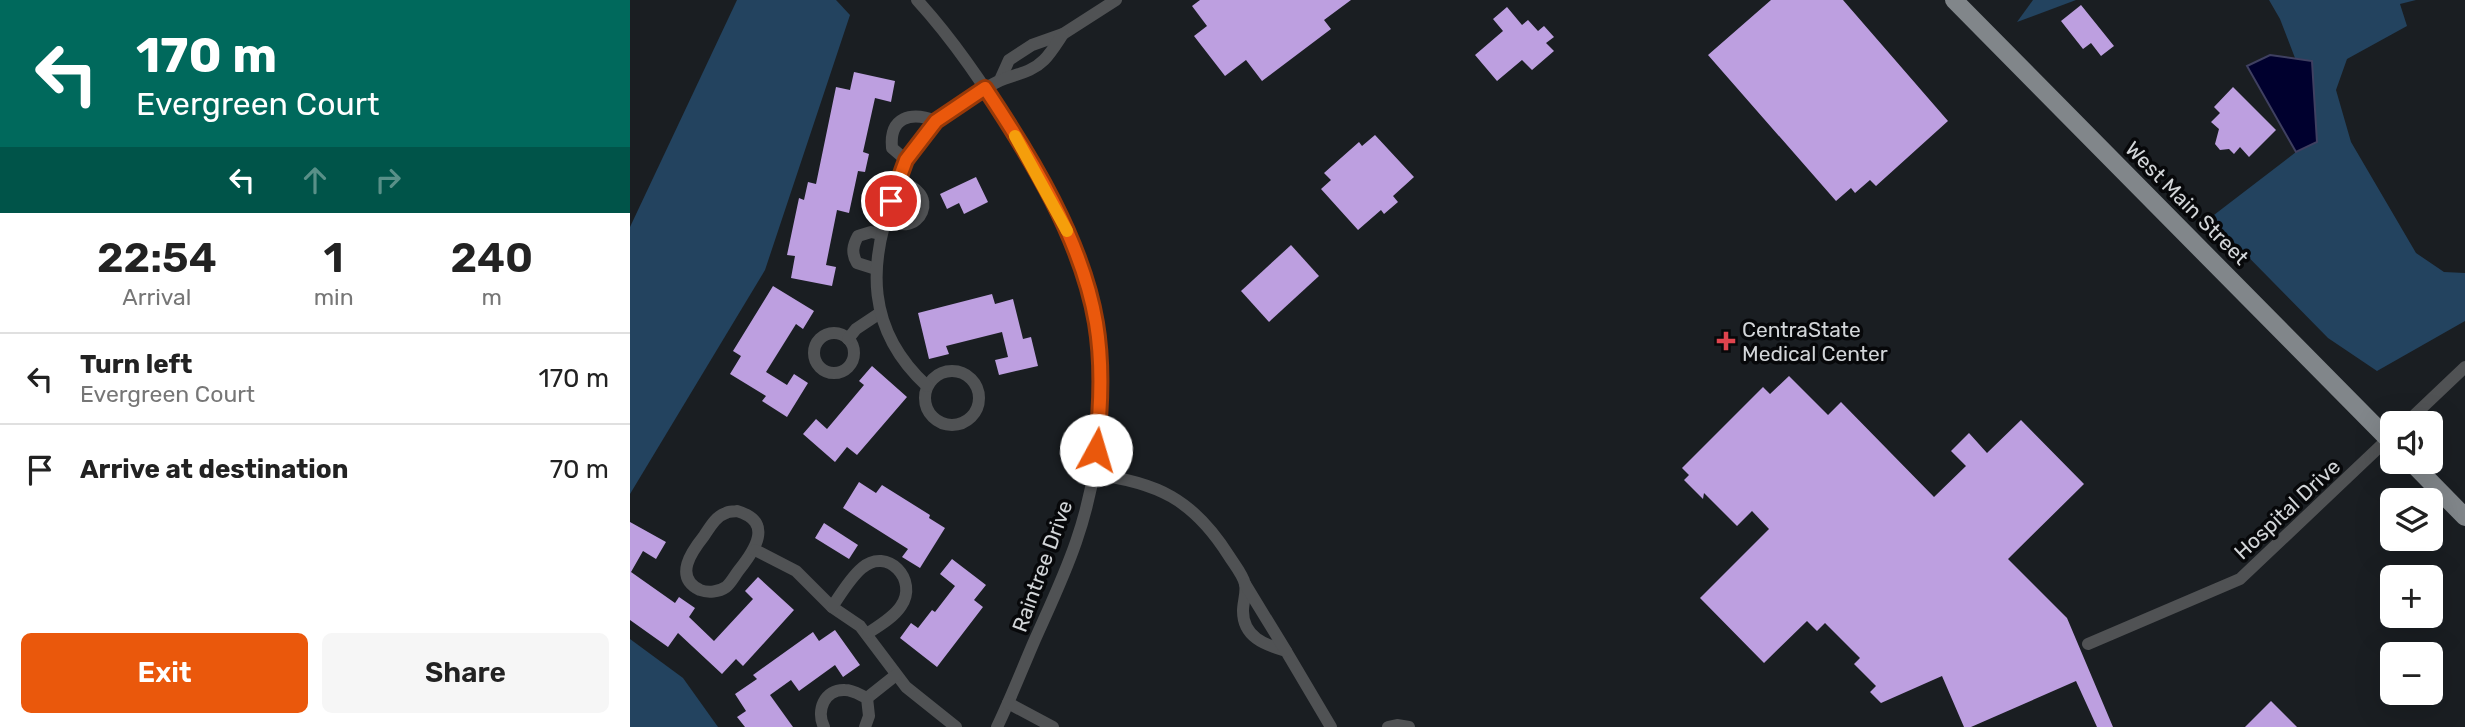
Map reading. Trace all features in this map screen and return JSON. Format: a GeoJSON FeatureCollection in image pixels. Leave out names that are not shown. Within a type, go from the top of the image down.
{"type":"FeatureCollection","features":[{"type":"Feature","properties":{"kind":"main road","name":"West Main Street"},"geometry":{"type":"LineString","coordinates":[[1954,0],[2380,428]]}},
{"type":"Feature","properties":{"kind":"main road"},"geometry":{"type":"LineString","coordinates":[[2423,474],[2465,517]]}},
{"type":"Feature","properties":{"kind":"street","name":"Raintree Drive"},"geometry":{"type":"LineString","coordinates":[[917,0],[960,51],[1051,198],[1075,249],[1090,292],[1100,353],[1101,390],[1092,474],[1076,542],[997,727]]}},
{"type":"Feature","properties":{"kind":"street"},"geometry":{"type":"LineString","coordinates":[[1000,80],[1009,60],[1032,45],[1063,34],[1116,0]]}},
{"type":"Feature","properties":{"kind":"street"},"geometry":{"type":"LineString","coordinates":[[927,386],[912,373],[898,354],[880,313],[876,269],[880,234],[906,160],[936,121],[985,88],[1000,80],[1020,76],[1044,61],[1063,34]]}},
{"type":"Feature","properties":{"kind":"street"},"geometry":{"type":"LineString","coordinates":[[906,160],[892,148],[891,138],[895,128],[902,119],[911,116],[920,115],[936,121]]}},
{"type":"Feature","properties":{"kind":"street"},"geometry":{"type":"LineString","coordinates":[[884,220],[903,225],[911,223],[923,211],[920,193],[912,186],[899,182]]}},
{"type":"Feature","properties":{"kind":"street"},"geometry":{"type":"LineString","coordinates":[[876,269],[857,263],[853,252],[858,236],[871,232],[880,234]]}},
{"type":"Feature","properties":{"kind":"street"},"geometry":{"type":"LineString","coordinates":[[848,339],[856,329],[880,313]]}},
{"type":"Feature","properties":{"kind":"street"},"geometry":{"type":"LineString","coordinates":[[2419,411],[2465,367]]}},
{"type":"Feature","properties":{"kind":"street"},"geometry":{"type":"LineString","coordinates":[[957,371],[967,375],[978,390],[976,410],[971,417],[959,424],[939,422],[925,404],[927,386],[942,373],[957,371]]}},
{"type":"Feature","properties":{"kind":"street","name":"Hospital Drive"},"geometry":{"type":"LineString","coordinates":[[2088,644],[2241,579],[2380,449]]}},
{"type":"Feature","properties":{"kind":"street"},"geometry":{"type":"LineString","coordinates":[[1092,474],[1136,481],[1161,490],[1202,520],[1218,539],[1331,727]]}},
{"type":"Feature","properties":{"kind":"street"},"geometry":{"type":"LineString","coordinates":[[737,511],[751,518],[759,533],[755,550],[727,586],[717,591],[699,589],[687,575],[690,553],[716,518],[726,513],[737,511]]}},
{"type":"Feature","properties":{"kind":"street"},"geometry":{"type":"LineString","coordinates":[[755,550],[796,571],[832,607],[868,633],[906,687],[956,727]]}},
{"type":"Feature","properties":{"kind":"street"},"geometry":{"type":"LineString","coordinates":[[832,607],[863,567],[880,561],[891,563],[900,569],[907,584],[903,604],[868,633]]}},
{"type":"Feature","properties":{"kind":"street"},"geometry":{"type":"LineString","coordinates":[[1245,584],[1243,614],[1248,626],[1262,645],[1286,651]]}},
{"type":"Feature","properties":{"kind":"street"},"geometry":{"type":"LineString","coordinates":[[867,698],[896,675]]}},
{"type":"Feature","properties":{"kind":"street"},"geometry":{"type":"LineString","coordinates":[[824,727],[820,714],[822,704],[828,696],[845,690],[867,698]]}},
{"type":"Feature","properties":{"kind":"street"},"geometry":{"type":"LineString","coordinates":[[865,727],[869,716],[867,698]]}},
{"type":"Feature","properties":{"kind":"street"},"geometry":{"type":"LineString","coordinates":[[1008,703],[1053,727]]}},
{"type":"Feature","properties":{"kind":"street"},"geometry":{"type":"LineString","coordinates":[[1388,727],[1409,727]]}},
{"type":"Feature","properties":{"kind":"shaded area"},"geometry":{"type":"Polygon","coordinates":[[[737,0],[836,0],[850,15],[765,270],[630,494],[630,227],[737,0]]]}},
{"type":"Feature","properties":{"kind":"shaded area"},"geometry":{"type":"Polygon","coordinates":[[[2033,0],[2076,0],[2017,22],[2033,0]]]}},
{"type":"Feature","properties":{"kind":"shaded area"},"geometry":{"type":"Polygon","coordinates":[[[2269,0],[2416,0],[2400,4],[2407,26],[2347,59],[2336,90],[2351,142],[2416,253],[2444,272],[2465,273],[2465,321],[2377,371],[2328,338],[2210,218],[2296,152],[2317,141],[2312,61],[2295,58],[2280,19],[2269,0]]]}},
{"type":"Feature","properties":{"kind":"shaded area"},"geometry":{"type":"Polygon","coordinates":[[[2270,55],[2312,61],[2317,142],[2296,152],[2247,66],[2270,55]]]}},
{"type":"Feature","properties":{"kind":"shaded area"},"geometry":{"type":"Polygon","coordinates":[[[630,639],[683,678],[718,727],[630,727],[630,639]]]}},
{"type":"Feature","properties":{"kind":"building"},"geometry":{"type":"Polygon","coordinates":[[[1200,0],[1351,0],[1324,20],[1331,29],[1262,81],[1246,60],[1225,76],[1194,36],[1207,26],[1192,6],[1200,0]]]}},
{"type":"Feature","properties":{"kind":"building"},"geometry":{"type":"Polygon","coordinates":[[[1771,0],[1843,0],[1948,121],[1876,186],[1870,180],[1855,193],[1851,188],[1836,201],[1708,55],[1771,0]]]}},
{"type":"Feature","properties":{"kind":"building"},"geometry":{"type":"Polygon","coordinates":[[[2081,5],[2114,46],[2101,56],[2091,43],[2083,49],[2061,21],[2081,5]]]}},
{"type":"Feature","properties":{"kind":"building"},"geometry":{"type":"Polygon","coordinates":[[[1507,7],[1522,25],[1528,20],[1538,31],[1544,26],[1554,37],[1546,43],[1554,51],[1532,70],[1522,60],[1497,81],[1475,55],[1503,31],[1493,19],[1507,7]]]}},
{"type":"Feature","properties":{"kind":"building"},"geometry":{"type":"Polygon","coordinates":[[[854,72],[895,81],[891,102],[875,98],[863,152],[869,154],[865,172],[858,171],[849,213],[837,210],[826,265],[836,267],[832,286],[791,278],[795,256],[787,255],[799,198],[804,200],[808,182],[816,184],[836,87],[850,90],[854,72]]]}},
{"type":"Feature","properties":{"kind":"building"},"geometry":{"type":"Polygon","coordinates":[[[2233,87],[2276,130],[2249,157],[2240,147],[2234,154],[2229,149],[2220,150],[2215,144],[2219,129],[2211,122],[2220,113],[2214,107],[2233,87]]]}},
{"type":"Feature","properties":{"kind":"building"},"geometry":{"type":"Polygon","coordinates":[[[1375,135],[1414,177],[1393,196],[1398,202],[1384,214],[1381,210],[1358,230],[1321,189],[1331,180],[1324,173],[1359,142],[1362,146],[1375,135]]]}},
{"type":"Feature","properties":{"kind":"building"},"geometry":{"type":"Polygon","coordinates":[[[976,177],[988,202],[964,214],[959,203],[947,209],[940,194],[976,177]]]}},
{"type":"Feature","properties":{"kind":"building"},"geometry":{"type":"Polygon","coordinates":[[[1291,245],[1319,276],[1269,322],[1241,291],[1291,245]]]}},
{"type":"Feature","properties":{"kind":"building"},"geometry":{"type":"Polygon","coordinates":[[[773,286],[814,311],[803,329],[796,324],[766,372],[787,385],[794,374],[808,383],[787,417],[762,401],[766,396],[730,374],[741,356],[733,351],[773,286]]]}},
{"type":"Feature","properties":{"kind":"building"},"geometry":{"type":"Polygon","coordinates":[[[992,294],[995,304],[1013,299],[1023,339],[1031,337],[1038,366],[999,375],[995,360],[1008,357],[1002,332],[946,346],[949,354],[929,359],[918,313],[992,294]]]}},
{"type":"Feature","properties":{"kind":"building"},"geometry":{"type":"Polygon","coordinates":[[[872,366],[907,397],[857,455],[847,447],[835,462],[803,434],[816,419],[827,429],[864,385],[859,381],[872,366]]]}},
{"type":"Feature","properties":{"kind":"building","name":"CentraState Medical Center"},"geometry":{"type":"Polygon","coordinates":[[[1789,376],[1828,415],[1841,402],[1934,497],[1966,466],[1951,451],[1969,433],[1987,453],[2021,420],[2084,484],[2008,559],[2067,618],[2113,727],[2097,727],[2076,681],[1971,727],[1964,727],[1942,676],[1881,703],[1870,692],[1876,686],[1854,664],[1860,658],[1825,623],[1817,631],[1807,621],[1764,663],[1700,598],[1769,529],[1752,511],[1737,526],[1704,493],[1703,499],[1684,480],[1689,475],[1682,468],[1763,387],[1770,394],[1789,376]]]}},
{"type":"Feature","properties":{"kind":"building"},"geometry":{"type":"Polygon","coordinates":[[[859,482],[876,493],[882,485],[930,515],[929,518],[945,528],[920,568],[902,557],[908,549],[843,508],[859,482]]]}},
{"type":"Feature","properties":{"kind":"building"},"geometry":{"type":"Polygon","coordinates":[[[630,522],[666,542],[656,559],[643,551],[631,572],[675,603],[679,597],[695,608],[689,617],[714,641],[753,599],[745,591],[758,577],[794,610],[743,666],[736,659],[722,674],[678,633],[668,647],[630,620],[630,522]]]}},
{"type":"Feature","properties":{"kind":"building"},"geometry":{"type":"Polygon","coordinates":[[[824,523],[858,545],[849,559],[815,538],[824,523]]]}},
{"type":"Feature","properties":{"kind":"building"},"geometry":{"type":"Polygon","coordinates":[[[952,559],[986,585],[974,600],[983,607],[937,667],[900,638],[911,623],[918,628],[932,610],[935,612],[955,586],[940,574],[952,559]]]}},
{"type":"Feature","properties":{"kind":"building"},"geometry":{"type":"Polygon","coordinates":[[[835,630],[860,665],[843,677],[835,665],[799,691],[791,680],[770,695],[793,727],[745,727],[737,717],[746,711],[735,694],[757,679],[753,675],[813,632],[819,641],[835,630]]]}},
{"type":"Feature","properties":{"kind":"building"},"geometry":{"type":"Polygon","coordinates":[[[2271,701],[2297,727],[2245,727],[2271,701]]]}},
{"type":"Feature","properties":{"kind":"slow traffic"},"geometry":{"type":"LineString","coordinates":[[1015,136],[1067,231]]}},
{"type":"Feature","properties":{"kind":"place","name":"CentraState Medical Center"},"geometry":{"type":"Point","coordinates":[1726,341]}},
{"type":"Feature","properties":{"kind":"route"},"geometry":{"type":"LineString","coordinates":[[891,201],[906,160],[936,121],[985,88],[1051,198],[1073,244],[1090,292],[1100,353],[1101,390],[1096,450]]}}]}
